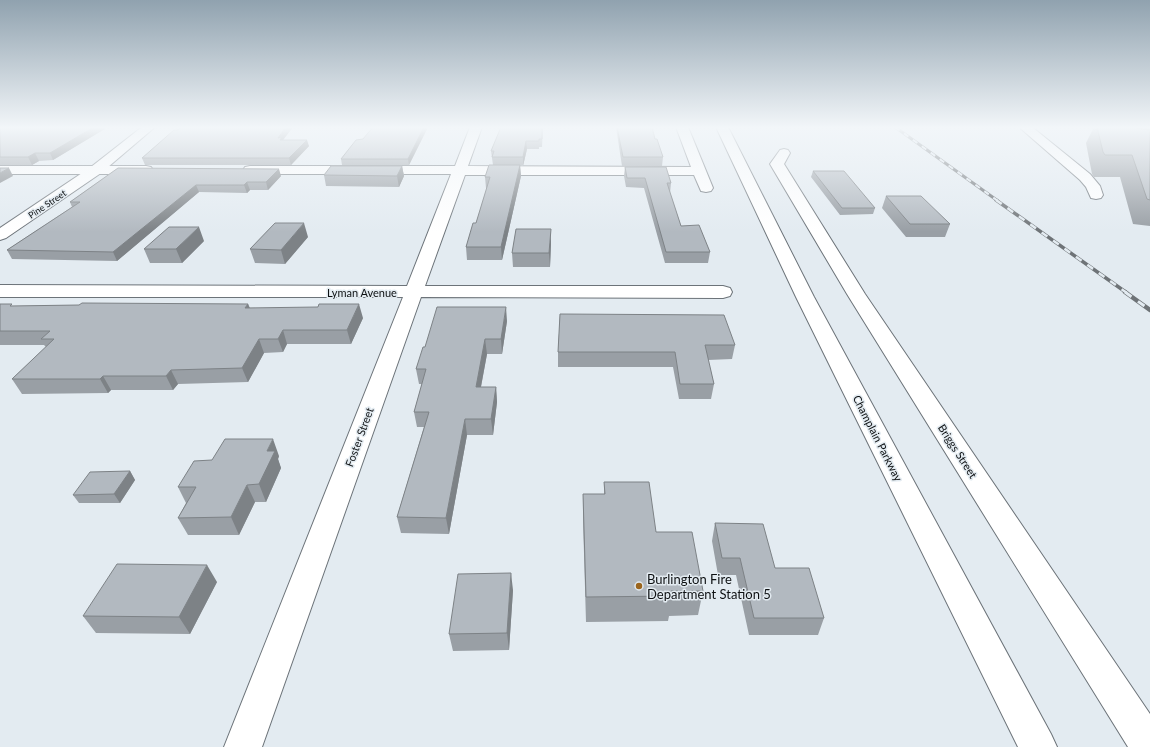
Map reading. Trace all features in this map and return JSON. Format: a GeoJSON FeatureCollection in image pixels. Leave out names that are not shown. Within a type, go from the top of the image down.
{"type":"FeatureCollection","features":[{"type":"Feature","properties":{"kind":"street","name":"Pine Street"},"geometry":{"type":"LineString","coordinates":[[0,235],[106,162]]}},
{"type":"Feature","properties":{"kind":"street","name":"Foster Street"},"geometry":{"type":"LineString","coordinates":[[243,747],[463,162]]}},
{"type":"Feature","properties":{"kind":"street"},"geometry":{"type":"LineString","coordinates":[[695,162],[706,188]]}},
{"type":"Feature","properties":{"kind":"street","name":"Champlain Parkway"},"geometry":{"type":"LineString","coordinates":[[739,162],[805,297],[1038,747]]}},
{"type":"Feature","properties":{"kind":"street","name":"Briggs Street"},"geometry":{"type":"LineString","coordinates":[[778,162],[777,164],[846,277],[1150,747]]}},
{"type":"Feature","properties":{"kind":"street"},"geometry":{"type":"LineString","coordinates":[[1067,162],[1093,186],[1096,195]]}},
{"type":"Feature","properties":{"kind":"street"},"geometry":{"type":"LineString","coordinates":[[0,170],[156,170]]}},
{"type":"Feature","properties":{"kind":"street"},"geometry":{"type":"LineString","coordinates":[[235,170],[699,171]]}},
{"type":"Feature","properties":{"kind":"street","name":"Lyman Avenue"},"geometry":{"type":"LineString","coordinates":[[0,291],[723,292]]}},
{"type":"Feature","properties":{"kind":"building"},"geometry":{"type":"Polygon","coordinates":[[[1134,162],[1150,162],[1150,200],[1147,199],[1134,162]]]}},
{"type":"Feature","properties":{"kind":"building"},"geometry":{"type":"Polygon","coordinates":[[[489,165],[520,165],[501,247],[466,247],[473,223],[476,223],[490,177],[485,177],[489,165]]]}},
{"type":"Feature","properties":{"kind":"building"},"geometry":{"type":"Polygon","coordinates":[[[331,166],[402,166],[397,176],[324,175],[331,166]]]}},
{"type":"Feature","properties":{"kind":"building"},"geometry":{"type":"Polygon","coordinates":[[[625,167],[666,167],[671,183],[667,183],[681,226],[699,225],[710,252],[666,252],[645,178],[627,178],[625,167]]]}},
{"type":"Feature","properties":{"kind":"building"},"geometry":{"type":"Polygon","coordinates":[[[0,168],[9,168],[0,173],[0,168]]]}},
{"type":"Feature","properties":{"kind":"building"},"geometry":{"type":"Polygon","coordinates":[[[118,168],[279,169],[266,182],[247,182],[244,185],[196,185],[113,252],[7,250],[80,202],[70,202],[118,168]]]}},
{"type":"Feature","properties":{"kind":"building"},"geometry":{"type":"Polygon","coordinates":[[[813,171],[844,171],[875,208],[842,208],[813,171]]]}},
{"type":"Feature","properties":{"kind":"building"},"geometry":{"type":"Polygon","coordinates":[[[886,196],[921,196],[950,224],[910,224],[886,196]]]}},
{"type":"Feature","properties":{"kind":"building"},"geometry":{"type":"Polygon","coordinates":[[[275,223],[304,223],[281,250],[250,249],[275,223]]]}},
{"type":"Feature","properties":{"kind":"building"},"geometry":{"type":"Polygon","coordinates":[[[169,227],[199,227],[176,249],[144,249],[169,227]]]}},
{"type":"Feature","properties":{"kind":"building"},"geometry":{"type":"Polygon","coordinates":[[[516,229],[551,229],[549,253],[512,253],[516,229]]]}},
{"type":"Feature","properties":{"kind":"building"},"geometry":{"type":"Polygon","coordinates":[[[82,303],[248,304],[245,308],[318,307],[319,304],[359,304],[347,330],[283,330],[278,339],[259,339],[242,368],[171,370],[166,376],[103,376],[100,379],[12,379],[54,339],[41,339],[50,331],[0,331],[0,304],[12,304],[10,306],[79,305],[82,303]]]}},
{"type":"Feature","properties":{"kind":"building"},"geometry":{"type":"Polygon","coordinates":[[[437,307],[506,307],[501,339],[485,339],[476,387],[496,387],[491,419],[465,419],[446,518],[397,517],[429,412],[414,412],[426,369],[416,369],[423,347],[425,347],[437,307]]]}},
{"type":"Feature","properties":{"kind":"building"},"geometry":{"type":"Polygon","coordinates":[[[560,314],[724,315],[735,345],[705,345],[714,384],[680,384],[675,352],[558,352],[560,314]]]}},
{"type":"Feature","properties":{"kind":"building"},"geometry":{"type":"Polygon","coordinates":[[[225,439],[273,439],[267,451],[275,451],[259,484],[247,485],[231,517],[178,518],[196,487],[178,487],[194,461],[212,460],[225,439]]]}},
{"type":"Feature","properties":{"kind":"building"},"geometry":{"type":"Polygon","coordinates":[[[130,471],[114,494],[73,495],[90,472],[130,471]]]}},
{"type":"Feature","properties":{"kind":"building","name":"Burlington Fire Department Station 5"},"geometry":{"type":"Polygon","coordinates":[[[604,482],[649,482],[656,532],[692,532],[703,591],[671,591],[672,596],[586,597],[583,494],[605,494],[604,482]]]}},
{"type":"Feature","properties":{"kind":"building"},"geometry":{"type":"Polygon","coordinates":[[[715,523],[763,524],[775,568],[809,568],[824,618],[754,618],[740,558],[722,558],[715,523]]]}},
{"type":"Feature","properties":{"kind":"building"},"geometry":{"type":"Polygon","coordinates":[[[117,564],[207,565],[179,617],[83,616],[117,564]]]}},
{"type":"Feature","properties":{"kind":"building"},"geometry":{"type":"Polygon","coordinates":[[[511,573],[507,633],[449,634],[458,574],[511,573]]]}},
{"type":"Feature","properties":{"kind":"railway"},"geometry":{"type":"LineString","coordinates":[[944,162],[998,201]]}},
{"type":"Feature","properties":{"kind":"railway"},"geometry":{"type":"LineString","coordinates":[[996,200],[1127,293]]}},
{"type":"Feature","properties":{"kind":"railway"},"geometry":{"type":"LineString","coordinates":[[1125,292],[1150,310]]}},
{"type":"Feature","properties":{"kind":"place","name":"Burlington Fire Department Station 5"},"geometry":{"type":"Point","coordinates":[639,586]}}]}
